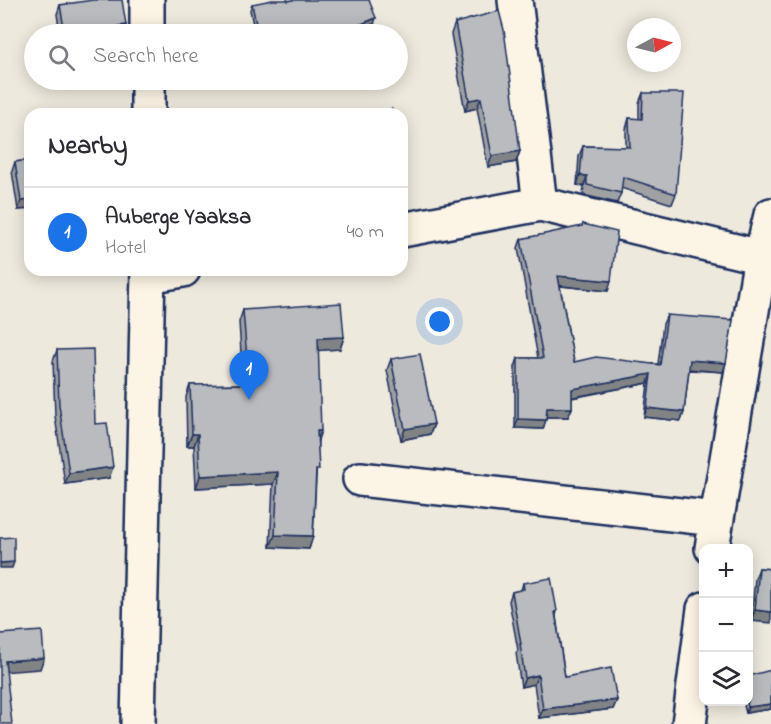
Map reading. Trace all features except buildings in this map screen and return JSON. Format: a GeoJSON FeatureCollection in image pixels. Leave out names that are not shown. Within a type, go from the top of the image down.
{"type":"FeatureCollection","features":[{"type":"Feature","properties":{"kind":"street"},"geometry":{"type":"LineString","coordinates":[[147,0],[147,24]]}},
{"type":"Feature","properties":{"kind":"street"},"geometry":{"type":"LineString","coordinates":[[515,0],[540,204]]}},
{"type":"Feature","properties":{"kind":"street"},"geometry":{"type":"LineString","coordinates":[[147,90],[148,108]]}},
{"type":"Feature","properties":{"kind":"street"},"geometry":{"type":"LineString","coordinates":[[408,229],[540,204],[766,257]]}},
{"type":"Feature","properties":{"kind":"street"},"geometry":{"type":"LineString","coordinates":[[360,479],[714,534],[766,257],[771,215]]}},
{"type":"Feature","properties":{"kind":"street"},"geometry":{"type":"LineString","coordinates":[[138,724],[148,276]]}},
{"type":"Feature","properties":{"kind":"street"},"geometry":{"type":"LineString","coordinates":[[689,724],[699,647]]}},
{"type":"Feature","properties":{"kind":"place","name":"Auberge Yaaksa"},"geometry":{"type":"Point","coordinates":[249,400]}}]}
